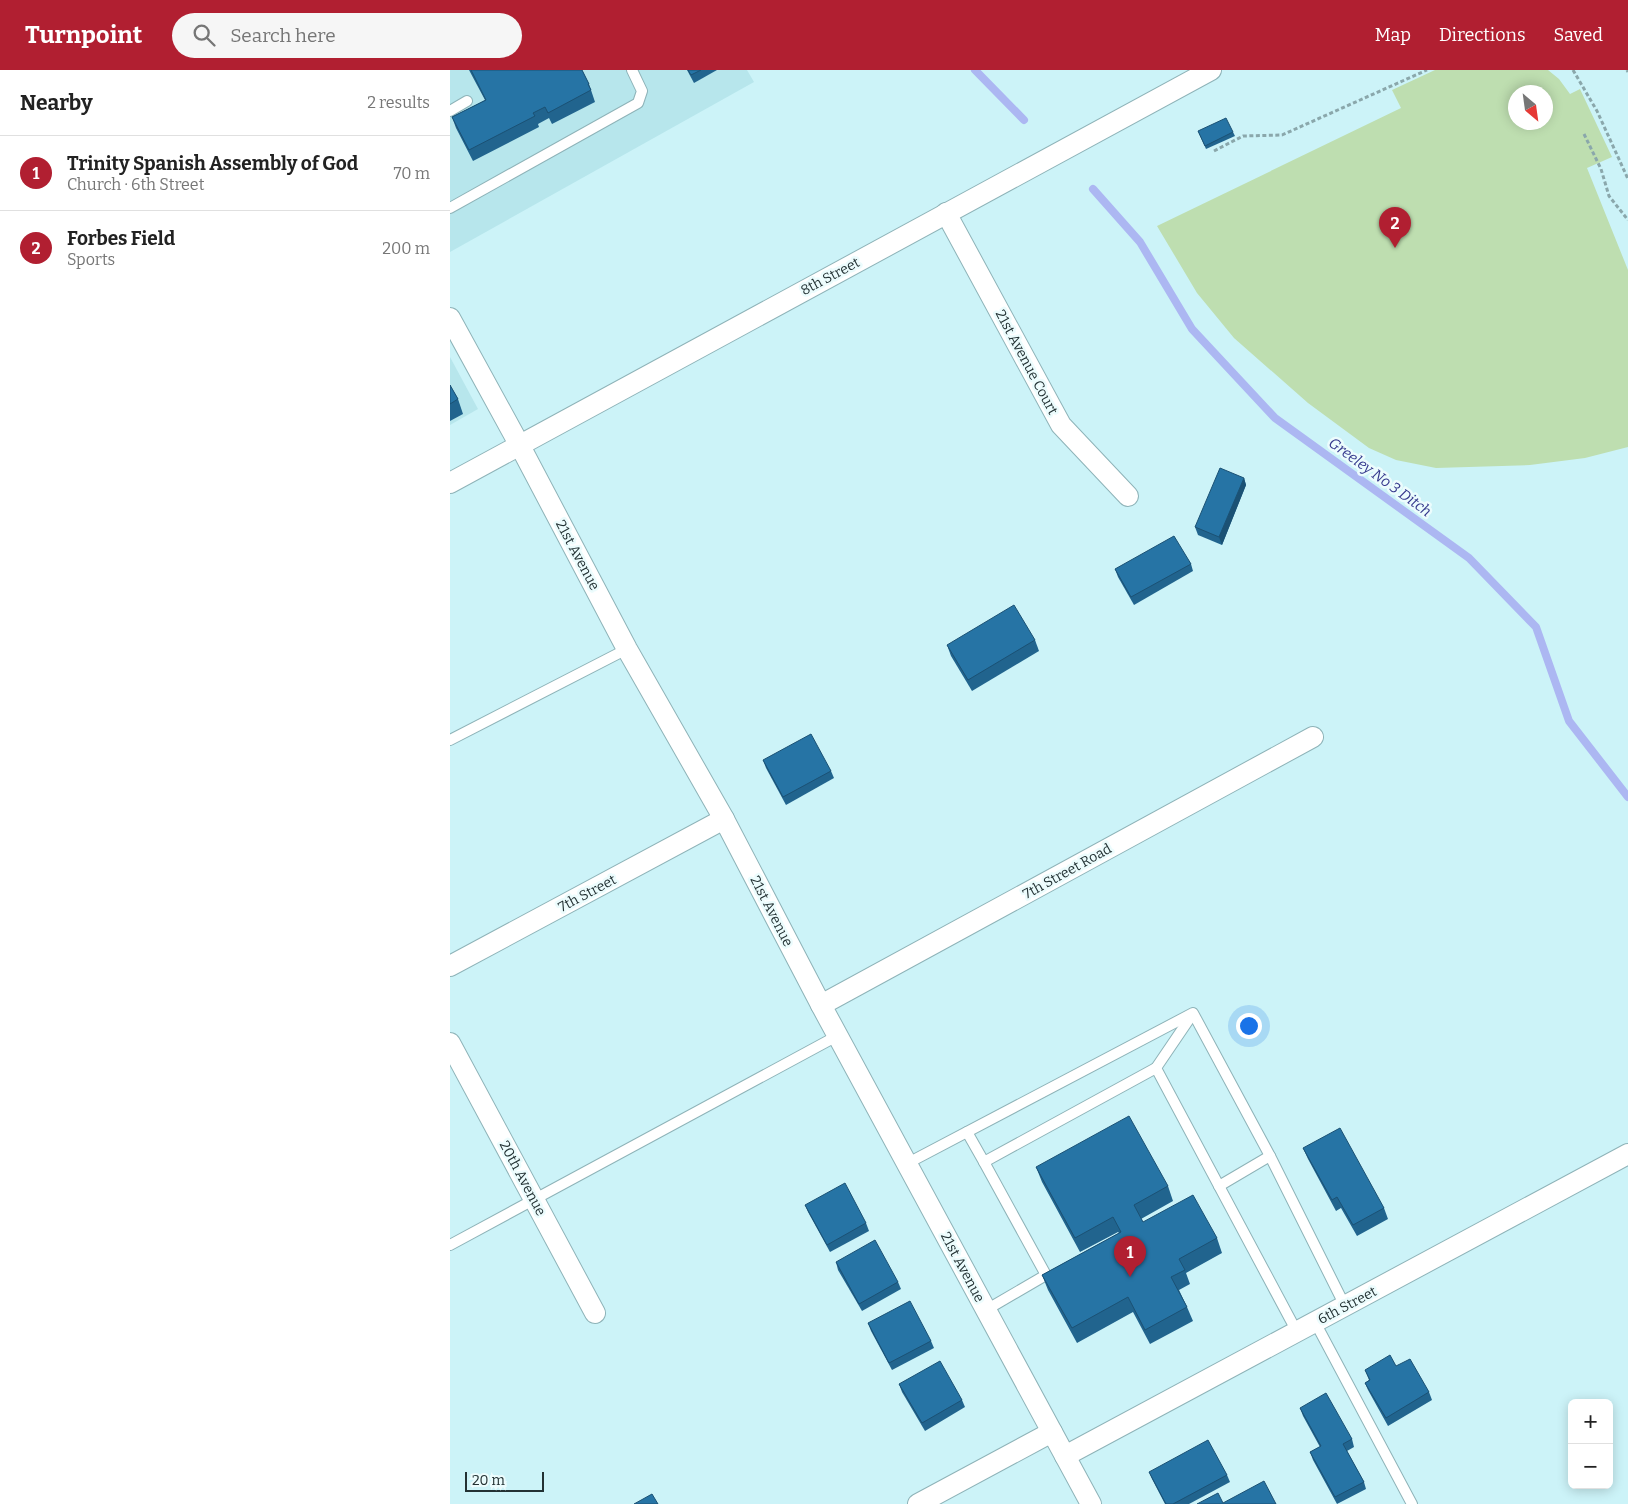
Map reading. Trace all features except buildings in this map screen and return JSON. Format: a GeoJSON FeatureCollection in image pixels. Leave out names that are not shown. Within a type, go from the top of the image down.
{"type":"FeatureCollection","features":[{"type":"Feature","properties":{"kind":"street","name":"8th Street"},"geometry":{"type":"LineString","coordinates":[[450,483],[1211,70]]}},
{"type":"Feature","properties":{"kind":"street","name":"21st Avenue Court"},"geometry":{"type":"LineString","coordinates":[[946,213],[1061,425],[1128,496]]}},
{"type":"Feature","properties":{"kind":"street","name":"21st Avenue"},"geometry":{"type":"LineString","coordinates":[[450,318],[520,444],[627,648],[724,819],[837,1036],[908,1163],[1092,1504]]}},
{"type":"Feature","properties":{"kind":"street","name":"7th Street Road"},"geometry":{"type":"LineString","coordinates":[[821,1005],[1313,737]]}},
{"type":"Feature","properties":{"kind":"street","name":"7th Street"},"geometry":{"type":"LineString","coordinates":[[450,966],[724,819]]}},
{"type":"Feature","properties":{"kind":"street","name":"20th Avenue"},"geometry":{"type":"LineString","coordinates":[[450,1043],[595,1312]]}},
{"type":"Feature","properties":{"kind":"street","name":"6th Street"},"geometry":{"type":"LineString","coordinates":[[1065,1456],[1628,1154]]}},
{"type":"Feature","properties":{"kind":"street"},"geometry":{"type":"LineString","coordinates":[[918,1504],[1052,1432]]}},
{"type":"Feature","properties":{"kind":"lane"},"geometry":{"type":"LineString","coordinates":[[450,208],[638,103],[642,92],[632,70]]}},
{"type":"Feature","properties":{"kind":"lane"},"geometry":{"type":"LineString","coordinates":[[450,111],[467,101]]}},
{"type":"Feature","properties":{"kind":"lane"},"geometry":{"type":"LineString","coordinates":[[450,740],[627,648]]}},
{"type":"Feature","properties":{"kind":"lane"},"geometry":{"type":"LineString","coordinates":[[984,1162],[1156,1068],[1193,1013]]}},
{"type":"Feature","properties":{"kind":"lane"},"geometry":{"type":"LineString","coordinates":[[908,1163],[1193,1013]]}},
{"type":"Feature","properties":{"kind":"lane"},"geometry":{"type":"LineString","coordinates":[[1193,1013],[1270,1156],[1345,1306]]}},
{"type":"Feature","properties":{"kind":"lane"},"geometry":{"type":"LineString","coordinates":[[450,1245],[837,1036]]}},
{"type":"Feature","properties":{"kind":"lane"},"geometry":{"type":"LineString","coordinates":[[1156,1068],[1297,1332]]}},
{"type":"Feature","properties":{"kind":"lane"},"geometry":{"type":"LineString","coordinates":[[967,1132],[1046,1275],[986,1310]]}},
{"type":"Feature","properties":{"kind":"lane"},"geometry":{"type":"LineString","coordinates":[[1219,1186],[1270,1156]]}},
{"type":"Feature","properties":{"kind":"lane"},"geometry":{"type":"LineString","coordinates":[[1315,1322],[1412,1504]]}},
{"type":"Feature","properties":{"kind":"path"},"geometry":{"type":"LineString","coordinates":[[1214,151],[1242,136],[1282,135],[1427,70]]}},
{"type":"Feature","properties":{"kind":"path"},"geometry":{"type":"LineString","coordinates":[[1574,70],[1597,111],[1628,178]]}},
{"type":"Feature","properties":{"kind":"path"},"geometry":{"type":"LineString","coordinates":[[1584,134],[1601,169],[1609,196],[1628,220]]}},
{"type":"Feature","properties":{"kind":"shaded area"},"geometry":{"type":"Polygon","coordinates":[[[450,70],[747,70],[754,82],[450,252],[450,70]]]}},
{"type":"Feature","properties":{"kind":"shaded area"},"geometry":{"type":"Polygon","coordinates":[[[450,357],[478,409],[450,425],[450,357]]]}},
{"type":"Feature","properties":{"kind":"green space"},"geometry":{"type":"Polygon","coordinates":[[[1435,70],[1548,70],[1559,79],[1570,94],[1580,89],[1612,157],[1587,168],[1628,270],[1628,447],[1585,458],[1530,465],[1436,468],[1396,460],[1369,448],[1308,403],[1234,338],[1197,293],[1157,226],[1401,108],[1392,90],[1435,70]]]}},
{"type":"Feature","properties":{"kind":"waterway","name":"Greeley No 3 Ditch"},"geometry":{"type":"LineString","coordinates":[[975,70],[1024,120]]}},
{"type":"Feature","properties":{"kind":"waterway","name":"Greeley No 3 Ditch"},"geometry":{"type":"LineString","coordinates":[[1093,189],[1140,242],[1192,329],[1275,418],[1469,558],[1536,627],[1569,721],[1628,797]]}},
{"type":"Feature","properties":{"kind":"place","name":"Forbes Field"},"geometry":{"type":"Point","coordinates":[1395,248]}},
{"type":"Feature","properties":{"kind":"place","name":"Trinity Spanish Assembly of God"},"geometry":{"type":"Point","coordinates":[1130,1277]}}]}
